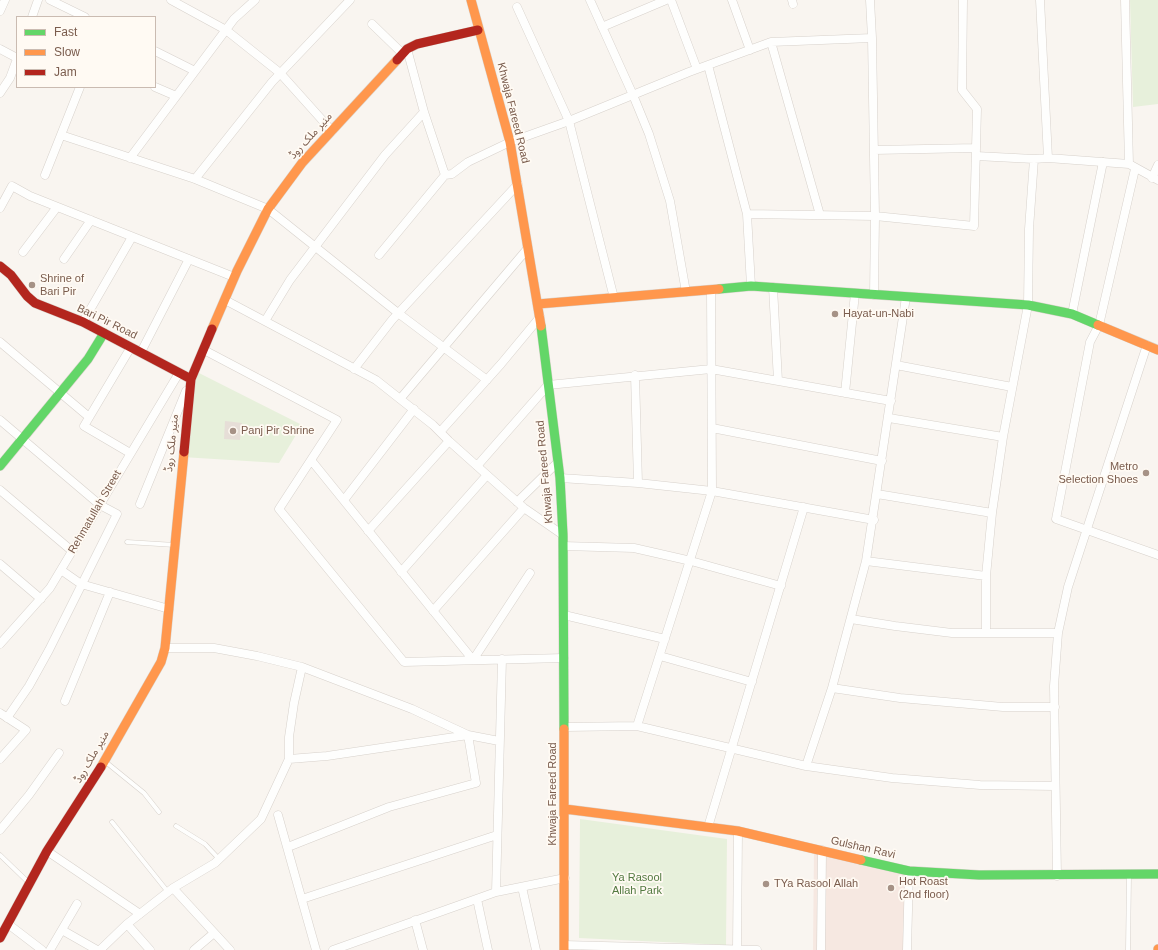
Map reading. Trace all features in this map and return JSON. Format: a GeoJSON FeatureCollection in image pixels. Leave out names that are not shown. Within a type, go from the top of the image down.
{"type":"FeatureCollection","features":[{"type":"Feature","properties":{"kind":"street"},"geometry":{"type":"LineString","coordinates":[[0,11],[5,0]]}},
{"type":"Feature","properties":{"kind":"street"},"geometry":{"type":"LineString","coordinates":[[32,16],[38,0]]}},
{"type":"Feature","properties":{"kind":"street"},"geometry":{"type":"LineString","coordinates":[[50,0],[83,16]]}},
{"type":"Feature","properties":{"kind":"street"},"geometry":{"type":"LineString","coordinates":[[171,0],[184,3],[226,30],[280,73],[332,131]]}},
{"type":"Feature","properties":{"kind":"street"},"geometry":{"type":"LineString","coordinates":[[130,158],[234,19],[255,0]]}},
{"type":"Feature","properties":{"kind":"street"},"geometry":{"type":"LineString","coordinates":[[195,179],[280,73],[350,0]]}},
{"type":"Feature","properties":{"kind":"street","name":"Khwaja Fareed Road"},"geometry":{"type":"LineString","coordinates":[[471,0],[510,142],[518,184],[540,317],[560,478],[563,535],[565,727],[564,948]]}},
{"type":"Feature","properties":{"kind":"street"},"geometry":{"type":"LineString","coordinates":[[590,0],[649,134],[670,201],[686,292]]}},
{"type":"Feature","properties":{"kind":"street"},"geometry":{"type":"LineString","coordinates":[[602,27],[650,3],[666,0]]}},
{"type":"Feature","properties":{"kind":"street"},"geometry":{"type":"LineString","coordinates":[[671,0],[697,69]]}},
{"type":"Feature","properties":{"kind":"street"},"geometry":{"type":"LineString","coordinates":[[732,0],[750,50]]}},
{"type":"Feature","properties":{"kind":"street"},"geometry":{"type":"LineString","coordinates":[[870,0],[876,216],[874,295]]}},
{"type":"Feature","properties":{"kind":"street"},"geometry":{"type":"LineString","coordinates":[[747,214],[876,216],[974,226],[977,109],[962,90],[963,0]]}},
{"type":"Feature","properties":{"kind":"street"},"geometry":{"type":"LineString","coordinates":[[1040,0],[1048,158]]}},
{"type":"Feature","properties":{"kind":"street"},"geometry":{"type":"LineString","coordinates":[[1125,0],[1132,167],[1099,325],[1090,342],[1056,519],[1158,555]]}},
{"type":"Feature","properties":{"kind":"street"},"geometry":{"type":"LineString","coordinates":[[517,7],[569,121],[614,298]]}},
{"type":"Feature","properties":{"kind":"street"},"geometry":{"type":"LineString","coordinates":[[372,24],[404,51],[445,175]]}},
{"type":"Feature","properties":{"kind":"street","name":"منیر ملک روڈ"},"geometry":{"type":"LineString","coordinates":[[0,938],[28,882],[105,761],[161,662],[165,648],[191,379],[234,277],[268,209],[302,163],[404,51],[417,44],[478,30]]}},
{"type":"Feature","properties":{"kind":"street"},"geometry":{"type":"LineString","coordinates":[[379,255],[445,175],[452,174],[468,162],[510,142],[569,121],[697,69],[770,42],[872,38]]}},
{"type":"Feature","properties":{"kind":"street"},"geometry":{"type":"LineString","coordinates":[[770,42],[820,215]]}},
{"type":"Feature","properties":{"kind":"street"},"geometry":{"type":"LineString","coordinates":[[0,49],[16,58]]}},
{"type":"Feature","properties":{"kind":"street"},"geometry":{"type":"LineString","coordinates":[[156,52],[195,71]]}},
{"type":"Feature","properties":{"kind":"street"},"geometry":{"type":"LineString","coordinates":[[0,93],[10,78],[16,62]]}},
{"type":"Feature","properties":{"kind":"street"},"geometry":{"type":"LineString","coordinates":[[708,65],[747,214],[751,286]]}},
{"type":"Feature","properties":{"kind":"street"},"geometry":{"type":"LineString","coordinates":[[156,87],[176,96]]}},
{"type":"Feature","properties":{"kind":"street"},"geometry":{"type":"LineString","coordinates":[[46,175],[80,88]]}},
{"type":"Feature","properties":{"kind":"street"},"geometry":{"type":"LineString","coordinates":[[265,321],[290,280],[315,247],[385,155],[424,112]]}},
{"type":"Feature","properties":{"kind":"street"},"geometry":{"type":"LineString","coordinates":[[62,136],[195,179],[268,209],[398,314],[487,380]]}},
{"type":"Feature","properties":{"kind":"street"},"geometry":{"type":"LineString","coordinates":[[874,150],[976,152],[1034,159],[1048,158],[1103,162],[1132,167],[1155,179],[1158,165]]}},
{"type":"Feature","properties":{"kind":"street"},"geometry":{"type":"LineString","coordinates":[[986,632],[986,576],[992,513],[1003,437],[1028,305],[1029,229],[1034,159]]}},
{"type":"Feature","properties":{"kind":"street"},"geometry":{"type":"LineString","coordinates":[[1072,314],[1103,162]]}},
{"type":"Feature","properties":{"kind":"street"},"geometry":{"type":"LineString","coordinates":[[354,369],[398,314],[518,184]]}},
{"type":"Feature","properties":{"kind":"street"},"geometry":{"type":"LineString","coordinates":[[0,208],[12,186],[30,196],[234,277]]}},
{"type":"Feature","properties":{"kind":"street"},"geometry":{"type":"LineString","coordinates":[[23,252],[57,207]]}},
{"type":"Feature","properties":{"kind":"street"},"geometry":{"type":"LineString","coordinates":[[64,259],[91,220]]}},
{"type":"Feature","properties":{"kind":"street"},"geometry":{"type":"LineString","coordinates":[[83,322],[132,237]]}},
{"type":"Feature","properties":{"kind":"street"},"geometry":{"type":"LineString","coordinates":[[400,399],[528,248]]}},
{"type":"Feature","properties":{"kind":"street"},"geometry":{"type":"LineString","coordinates":[[141,352],[189,259]]}},
{"type":"Feature","properties":{"kind":"street","name":"Bari Pir Road"},"geometry":{"type":"LineString","coordinates":[[0,266],[11,275],[26,296],[35,303],[83,322],[191,379]]}},
{"type":"Feature","properties":{"kind":"street"},"geometry":{"type":"LineString","coordinates":[[538,304],[751,286],[1028,305],[1072,314],[1158,350]]}},
{"type":"Feature","properties":{"kind":"street"},"geometry":{"type":"LineString","coordinates":[[773,287],[778,381]]}},
{"type":"Feature","properties":{"kind":"street"},"geometry":{"type":"LineString","coordinates":[[637,726],[691,561],[712,491],[711,290]]}},
{"type":"Feature","properties":{"kind":"street"},"geometry":{"type":"LineString","coordinates":[[845,393],[855,293]]}},
{"type":"Feature","properties":{"kind":"street"},"geometry":{"type":"LineString","coordinates":[[806,766],[832,688],[866,561],[878,494],[906,297]]}},
{"type":"Feature","properties":{"kind":"street"},"geometry":{"type":"LineString","coordinates":[[224,300],[376,380],[414,409],[524,508],[563,535]]}},
{"type":"Feature","properties":{"kind":"street"},"geometry":{"type":"LineString","coordinates":[[440,432],[487,380],[540,317]]}},
{"type":"Feature","properties":{"kind":"street"},"geometry":{"type":"LineString","coordinates":[[0,466],[88,359],[104,333]]}},
{"type":"Feature","properties":{"kind":"street"},"geometry":{"type":"LineString","coordinates":[[0,342],[89,417]]}},
{"type":"Feature","properties":{"kind":"street"},"geometry":{"type":"LineString","coordinates":[[1057,876],[1054,686],[1058,633],[1068,587],[1146,346]]}},
{"type":"Feature","properties":{"kind":"street"},"geometry":{"type":"LineString","coordinates":[[130,453],[84,426],[131,347]]}},
{"type":"Feature","properties":{"kind":"street"},"geometry":{"type":"LineString","coordinates":[[204,350],[337,420],[279,510],[404,662],[564,658]]}},
{"type":"Feature","properties":{"kind":"street"},"geometry":{"type":"LineString","coordinates":[[896,365],[1012,387]]}},
{"type":"Feature","properties":{"kind":"street"},"geometry":{"type":"LineString","coordinates":[[476,466],[548,385],[636,375],[711,369],[891,401]]}},
{"type":"Feature","properties":{"kind":"street","name":"Rehmatullah Street"},"geometry":{"type":"LineString","coordinates":[[0,643],[50,588],[179,372]]}},
{"type":"Feature","properties":{"kind":"street"},"geometry":{"type":"LineString","coordinates":[[636,375],[638,483]]}},
{"type":"Feature","properties":{"kind":"street"},"geometry":{"type":"LineString","coordinates":[[140,504],[191,379]]}},
{"type":"Feature","properties":{"kind":"street"},"geometry":{"type":"LineString","coordinates":[[344,500],[414,409]]}},
{"type":"Feature","properties":{"kind":"street"},"geometry":{"type":"LineString","coordinates":[[889,418],[1003,437]]}},
{"type":"Feature","properties":{"kind":"street"},"geometry":{"type":"LineString","coordinates":[[0,420],[100,505],[117,514],[49,650],[29,686],[8,718]]}},
{"type":"Feature","properties":{"kind":"street"},"geometry":{"type":"LineString","coordinates":[[712,428],[882,461]]}},
{"type":"Feature","properties":{"kind":"street"},"geometry":{"type":"LineString","coordinates":[[368,531],[449,441]]}},
{"type":"Feature","properties":{"kind":"street"},"geometry":{"type":"LineString","coordinates":[[311,460],[473,660]]}},
{"type":"Feature","properties":{"kind":"street"},"geometry":{"type":"LineString","coordinates":[[517,502],[558,462]]}},
{"type":"Feature","properties":{"kind":"street"},"geometry":{"type":"LineString","coordinates":[[401,572],[487,475]]}},
{"type":"Feature","properties":{"kind":"street"},"geometry":{"type":"LineString","coordinates":[[560,478],[638,483],[712,491],[874,520]]}},
{"type":"Feature","properties":{"kind":"street"},"geometry":{"type":"LineString","coordinates":[[0,490],[72,551]]}},
{"type":"Feature","properties":{"kind":"street"},"geometry":{"type":"LineString","coordinates":[[878,494],[992,513]]}},
{"type":"Feature","properties":{"kind":"street"},"geometry":{"type":"LineString","coordinates":[[708,827],[733,748],[804,507]]}},
{"type":"Feature","properties":{"kind":"street"},"geometry":{"type":"LineString","coordinates":[[433,611],[524,508]]}},
{"type":"Feature","properties":{"kind":"street"},"geometry":{"type":"LineString","coordinates":[[563,546],[634,548],[691,561],[781,586]]}},
{"type":"Feature","properties":{"kind":"street"},"geometry":{"type":"LineString","coordinates":[[866,561],[986,576]]}},
{"type":"Feature","properties":{"kind":"street"},"geometry":{"type":"LineString","coordinates":[[0,564],[41,599]]}},
{"type":"Feature","properties":{"kind":"street"},"geometry":{"type":"LineString","coordinates":[[61,570],[81,584],[169,609]]}},
{"type":"Feature","properties":{"kind":"street"},"geometry":{"type":"LineString","coordinates":[[473,660],[530,573]]}},
{"type":"Feature","properties":{"kind":"street"},"geometry":{"type":"LineString","coordinates":[[65,701],[110,592]]}},
{"type":"Feature","properties":{"kind":"street"},"geometry":{"type":"LineString","coordinates":[[564,615],[665,639]]}},
{"type":"Feature","properties":{"kind":"street"},"geometry":{"type":"LineString","coordinates":[[851,619],[952,633],[1058,633]]}},
{"type":"Feature","properties":{"kind":"street"},"geometry":{"type":"LineString","coordinates":[[165,648],[214,648],[257,656],[302,667],[412,709],[468,735],[498,741]]}},
{"type":"Feature","properties":{"kind":"street"},"geometry":{"type":"LineString","coordinates":[[660,656],[752,682]]}},
{"type":"Feature","properties":{"kind":"street"},"geometry":{"type":"LineString","coordinates":[[496,892],[498,741],[502,659]]}},
{"type":"Feature","properties":{"kind":"street"},"geometry":{"type":"LineString","coordinates":[[100,950],[127,924],[170,890],[219,859],[261,819],[289,759],[289,737],[294,703],[302,667]]}},
{"type":"Feature","properties":{"kind":"street"},"geometry":{"type":"LineString","coordinates":[[832,688],[908,699],[1003,707],[1055,707]]}},
{"type":"Feature","properties":{"kind":"street"},"geometry":{"type":"LineString","coordinates":[[0,713],[26,730],[0,759]]}},
{"type":"Feature","properties":{"kind":"street"},"geometry":{"type":"LineString","coordinates":[[565,727],[637,726],[806,766],[892,778],[980,785],[1055,786]]}},
{"type":"Feature","properties":{"kind":"street"},"geometry":{"type":"LineString","coordinates":[[289,759],[327,756],[468,735]]}},
{"type":"Feature","properties":{"kind":"street"},"geometry":{"type":"LineString","coordinates":[[288,847],[389,807],[476,783],[468,735]]}},
{"type":"Feature","properties":{"kind":"street"},"geometry":{"type":"LineString","coordinates":[[0,830],[29,795],[59,754]]}},
{"type":"Feature","properties":{"kind":"street","name":"Gulshan Ravi"},"geometry":{"type":"LineString","coordinates":[[565,810],[738,831],[909,870],[979,875],[1129,876],[1158,874]]}},
{"type":"Feature","properties":{"kind":"street"},"geometry":{"type":"LineString","coordinates":[[278,815],[316,950]]}},
{"type":"Feature","properties":{"kind":"street"},"geometry":{"type":"LineString","coordinates":[[738,831],[738,950]]}},
{"type":"Feature","properties":{"kind":"street"},"geometry":{"type":"LineString","coordinates":[[302,899],[497,835]]}},
{"type":"Feature","properties":{"kind":"street"},"geometry":{"type":"LineString","coordinates":[[47,850],[140,914]]}},
{"type":"Feature","properties":{"kind":"street"},"geometry":{"type":"LineString","coordinates":[[821,950],[822,850]]}},
{"type":"Feature","properties":{"kind":"street"},"geometry":{"type":"LineString","coordinates":[[907,950],[909,870]]}},
{"type":"Feature","properties":{"kind":"street"},"geometry":{"type":"LineString","coordinates":[[333,950],[496,892],[564,878]]}},
{"type":"Feature","properties":{"kind":"street"},"geometry":{"type":"LineString","coordinates":[[522,887],[536,950]]}},
{"type":"Feature","properties":{"kind":"street"},"geometry":{"type":"LineString","coordinates":[[170,890],[230,950]]}},
{"type":"Feature","properties":{"kind":"street"},"geometry":{"type":"LineString","coordinates":[[477,898],[488,950]]}},
{"type":"Feature","properties":{"kind":"street"},"geometry":{"type":"LineString","coordinates":[[50,950],[77,904]]}},
{"type":"Feature","properties":{"kind":"street"},"geometry":{"type":"LineString","coordinates":[[415,920],[423,950]]}},
{"type":"Feature","properties":{"kind":"street"},"geometry":{"type":"LineString","coordinates":[[8,924],[42,950]]}},
{"type":"Feature","properties":{"kind":"street"},"geometry":{"type":"LineString","coordinates":[[127,924],[150,950]]}},
{"type":"Feature","properties":{"kind":"street"},"geometry":{"type":"LineString","coordinates":[[62,930],[97,950]]}},
{"type":"Feature","properties":{"kind":"street"},"geometry":{"type":"LineString","coordinates":[[194,950],[214,933]]}},
{"type":"Feature","properties":{"kind":"street"},"geometry":{"type":"LineString","coordinates":[[564,948],[757,950]]}},
{"type":"Feature","properties":{"kind":"lane"},"geometry":{"type":"LineString","coordinates":[[127,542],[175,545]]}},
{"type":"Feature","properties":{"kind":"lane"},"geometry":{"type":"LineString","coordinates":[[105,761],[144,793],[159,812]]}},
{"type":"Feature","properties":{"kind":"lane"},"geometry":{"type":"LineString","coordinates":[[112,822],[170,890]]}},
{"type":"Feature","properties":{"kind":"lane"},"geometry":{"type":"LineString","coordinates":[[176,826],[206,844],[219,859]]}},
{"type":"Feature","properties":{"kind":"lane"},"geometry":{"type":"LineString","coordinates":[[0,855],[28,882]]}},
{"type":"Feature","properties":{"kind":"lane"},"geometry":{"type":"LineString","coordinates":[[1128,950],[1129,876]]}},
{"type":"Feature","properties":{"kind":"shaded area"},"geometry":{"type":"Polygon","coordinates":[[[814,848],[909,871],[907,950],[813,950],[814,848]]]}},
{"type":"Feature","properties":{"kind":"green space"},"geometry":{"type":"Polygon","coordinates":[[[1130,0],[1158,0],[1158,104],[1133,107],[1130,0]]]}},
{"type":"Feature","properties":{"kind":"green space"},"geometry":{"type":"Polygon","coordinates":[[[195,371],[302,425],[279,463],[182,457],[195,371]]]}},
{"type":"Feature","properties":{"kind":"green space","name":"Ya Rasool Allah Park"},"geometry":{"type":"Polygon","coordinates":[[[580,819],[727,839],[726,945],[579,938],[580,819]]]}},
{"type":"Feature","properties":{"kind":"building","name":"Panj Pir Shrine"},"geometry":{"type":"Polygon","coordinates":[[[225,421],[242,423],[240,440],[224,439],[225,421]]]}},
{"type":"Feature","properties":{"kind":"traffic: fast"},"geometry":{"type":"LineString","coordinates":[[719,289],[751,286],[1028,305],[1072,314],[1098,325]]}},
{"type":"Feature","properties":{"kind":"traffic: fast"},"geometry":{"type":"LineString","coordinates":[[541,326],[560,478],[563,535],[564,729]]}},
{"type":"Feature","properties":{"kind":"traffic: fast"},"geometry":{"type":"LineString","coordinates":[[0,466],[88,359],[104,333]]}},
{"type":"Feature","properties":{"kind":"traffic: fast"},"geometry":{"type":"LineString","coordinates":[[861,860],[909,871],[979,875],[1158,874]]}},
{"type":"Feature","properties":{"kind":"traffic: slow"},"geometry":{"type":"LineString","coordinates":[[471,0],[510,142],[541,326]]}},
{"type":"Feature","properties":{"kind":"traffic: slow"},"geometry":{"type":"LineString","coordinates":[[212,329],[237,271],[268,209],[302,163],[397,60]]}},
{"type":"Feature","properties":{"kind":"traffic: slow"},"geometry":{"type":"LineString","coordinates":[[538,304],[719,289]]}},
{"type":"Feature","properties":{"kind":"traffic: slow"},"geometry":{"type":"LineString","coordinates":[[1098,325],[1158,350]]}},
{"type":"Feature","properties":{"kind":"traffic: slow"},"geometry":{"type":"LineString","coordinates":[[101,767],[161,662],[165,648],[184,452]]}},
{"type":"Feature","properties":{"kind":"traffic: slow"},"geometry":{"type":"LineString","coordinates":[[564,729],[564,950]]}},
{"type":"Feature","properties":{"kind":"traffic: slow"},"geometry":{"type":"LineString","coordinates":[[565,809],[738,831],[861,860]]}},
{"type":"Feature","properties":{"kind":"traffic: jam"},"geometry":{"type":"LineString","coordinates":[[397,60],[407,49],[417,44],[478,30]]}},
{"type":"Feature","properties":{"kind":"traffic: jam"},"geometry":{"type":"LineString","coordinates":[[0,266],[11,275],[27,296],[35,303],[83,322],[191,379]]}},
{"type":"Feature","properties":{"kind":"traffic: jam"},"geometry":{"type":"LineString","coordinates":[[184,452],[191,379],[212,329]]}},
{"type":"Feature","properties":{"kind":"traffic: jam"},"geometry":{"type":"LineString","coordinates":[[0,938],[47,851],[101,767]]}},
{"type":"Feature","properties":{"kind":"place","name":"Shrine of Bari Pir"},"geometry":{"type":"Point","coordinates":[32,285]}},
{"type":"Feature","properties":{"kind":"place","name":"Hayat-un-Nabi"},"geometry":{"type":"Point","coordinates":[835,314]}},
{"type":"Feature","properties":{"kind":"place","name":"Panj Pir Shrine"},"geometry":{"type":"Point","coordinates":[233,431]}},
{"type":"Feature","properties":{"kind":"place","name":"Metro Selection Shoes"},"geometry":{"type":"Point","coordinates":[1146,473]}},
{"type":"Feature","properties":{"kind":"place","name":"TYa Rasool Allah"},"geometry":{"type":"Point","coordinates":[766,884]}},
{"type":"Feature","properties":{"kind":"place","name":"Hot Roast (2nd floor)"},"geometry":{"type":"Point","coordinates":[891,888]}}]}
